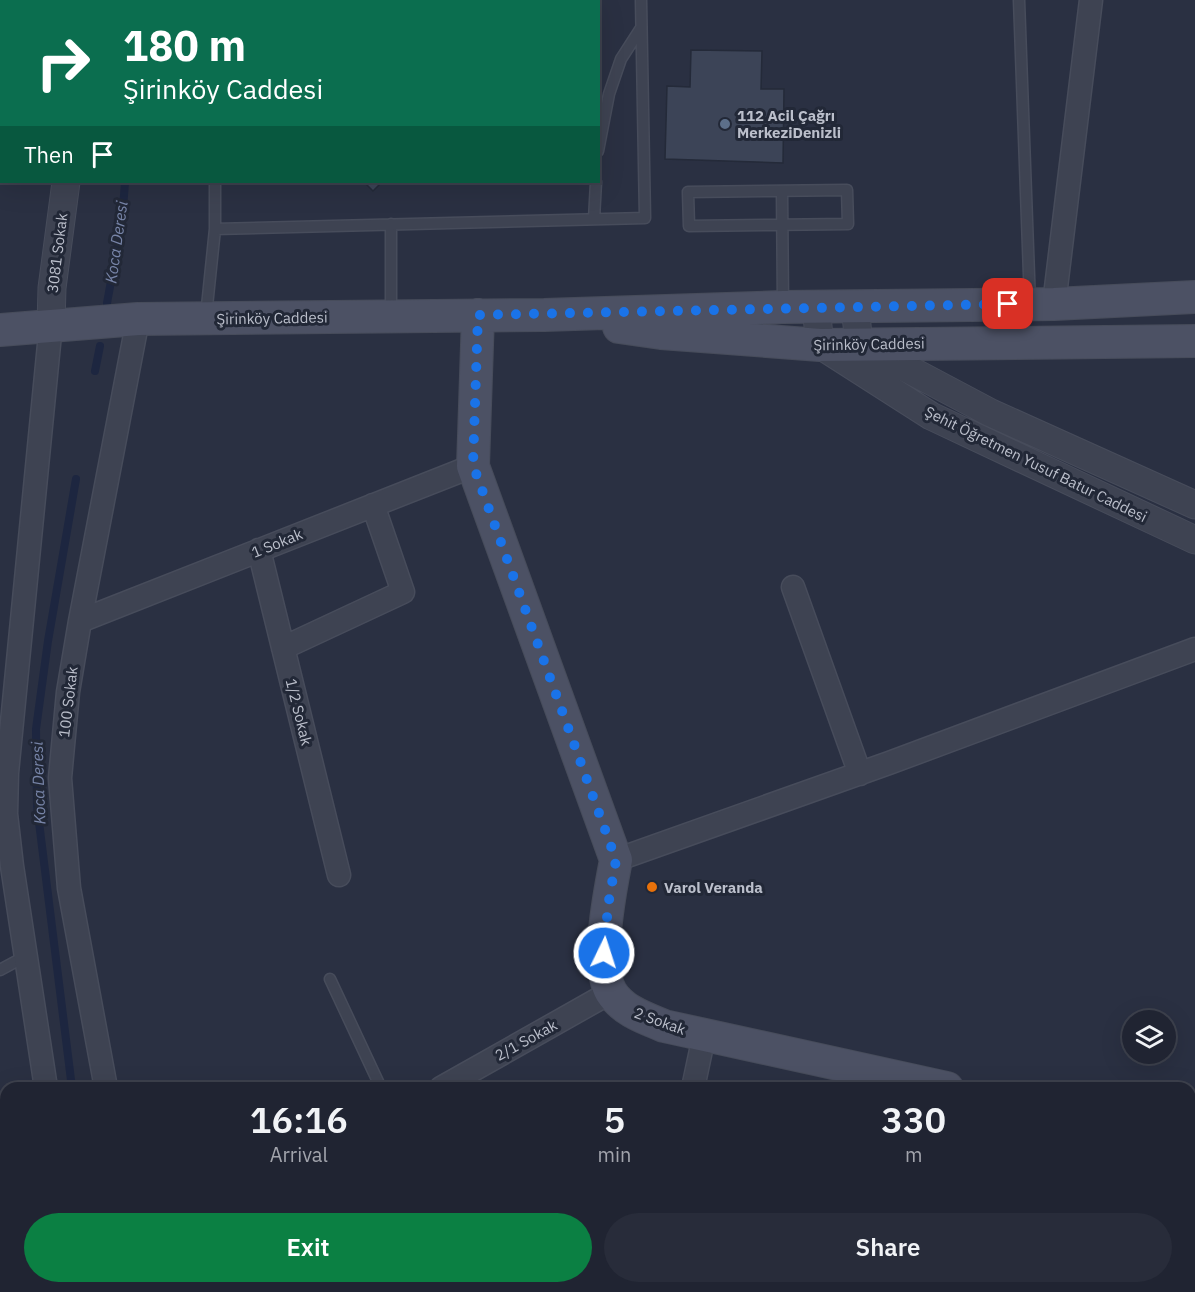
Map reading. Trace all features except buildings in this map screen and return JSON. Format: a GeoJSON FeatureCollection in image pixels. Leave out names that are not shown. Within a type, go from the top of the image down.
{"type":"FeatureCollection","features":[{"type":"Feature","properties":{"kind":"main road","name":"Şirinköy Caddesi"},"geometry":{"type":"LineString","coordinates":[[0,330],[51,324],[138,319],[544,315],[783,307],[1042,304],[1195,297]]}},
{"type":"Feature","properties":{"kind":"main road"},"geometry":{"type":"LineString","coordinates":[[478,315],[473,465],[616,860],[608,906],[604,967],[611,992]]}},
{"type":"Feature","properties":{"kind":"main road","name":"Şirinköy Caddesi"},"geometry":{"type":"LineString","coordinates":[[544,315],[661,333],[820,345],[1195,341]]}},
{"type":"Feature","properties":{"kind":"main road","name":"2 Sokak"},"geometry":{"type":"LineString","coordinates":[[611,992],[629,1011],[664,1026],[920,1082]]}},
{"type":"Feature","properties":{"kind":"street"},"geometry":{"type":"LineString","coordinates":[[1042,304],[1091,0]]}},
{"type":"Feature","properties":{"kind":"street","name":"3081 Sokak"},"geometry":{"type":"LineString","coordinates":[[51,324],[52,288],[66,183]]}},
{"type":"Feature","properties":{"kind":"street"},"geometry":{"type":"LineString","coordinates":[[855,306],[859,343]]}},
{"type":"Feature","properties":{"kind":"street"},"geometry":{"type":"LineString","coordinates":[[816,307],[820,345]]}},
{"type":"Feature","properties":{"kind":"street","name":"100 Sokak"},"geometry":{"type":"LineString","coordinates":[[105,1082],[69,888],[60,778],[68,692],[80,621],[138,319]]}},
{"type":"Feature","properties":{"kind":"street"},"geometry":{"type":"LineString","coordinates":[[45,1082],[6,814],[8,681],[51,324]]}},
{"type":"Feature","properties":{"kind":"street","name":"Şehit Öğretmen Yusuf Batur Caddesi"},"geometry":{"type":"LineString","coordinates":[[859,343],[991,413],[1195,505]]}},
{"type":"Feature","properties":{"kind":"street","name":"Şehit Öğretmen Yusuf Batur Caddesi"},"geometry":{"type":"LineString","coordinates":[[820,345],[931,416],[1195,540]]}},
{"type":"Feature","properties":{"kind":"street","name":"1 Sokak"},"geometry":{"type":"LineString","coordinates":[[80,621],[473,465]]}},
{"type":"Feature","properties":{"kind":"street"},"geometry":{"type":"LineString","coordinates":[[283,648],[403,592],[373,505]]}},
{"type":"Feature","properties":{"kind":"street","name":"1/2 Sokak"},"geometry":{"type":"LineString","coordinates":[[259,550],[339,875]]}},
{"type":"Feature","properties":{"kind":"street"},"geometry":{"type":"LineString","coordinates":[[793,586],[860,774]]}},
{"type":"Feature","properties":{"kind":"street"},"geometry":{"type":"LineString","coordinates":[[616,860],[860,774],[1195,649]]}},
{"type":"Feature","properties":{"kind":"street","name":"2/1 Sokak"},"geometry":{"type":"LineString","coordinates":[[452,1082],[611,992]]}},
{"type":"Feature","properties":{"kind":"street"},"geometry":{"type":"LineString","coordinates":[[694,1082],[704,1036]]}},
{"type":"Feature","properties":{"kind":"lane"},"geometry":{"type":"LineString","coordinates":[[214,229],[645,218],[640,0]]}},
{"type":"Feature","properties":{"kind":"lane"},"geometry":{"type":"LineString","coordinates":[[1019,0],[1042,304]]}},
{"type":"Feature","properties":{"kind":"lane"},"geometry":{"type":"LineString","coordinates":[[600,141],[609,94],[621,59],[641,28]]}},
{"type":"Feature","properties":{"kind":"lane"},"geometry":{"type":"LineString","coordinates":[[206,318],[214,229],[215,183]]}},
{"type":"Feature","properties":{"kind":"lane"},"geometry":{"type":"LineString","coordinates":[[594,219],[596,183]]}},
{"type":"Feature","properties":{"kind":"lane"},"geometry":{"type":"LineString","coordinates":[[848,190],[848,224],[782,225],[689,226],[688,192],[848,190]]}},
{"type":"Feature","properties":{"kind":"lane"},"geometry":{"type":"LineString","coordinates":[[782,191],[783,307]]}},
{"type":"Feature","properties":{"kind":"lane"},"geometry":{"type":"LineString","coordinates":[[391,224],[391,316]]}},
{"type":"Feature","properties":{"kind":"lane"},"geometry":{"type":"LineString","coordinates":[[0,970],[26,956]]}},
{"type":"Feature","properties":{"kind":"lane"},"geometry":{"type":"LineString","coordinates":[[330,979],[378,1082]]}},
{"type":"Feature","properties":{"kind":"waterway","name":"Koca Deresi"},"geometry":{"type":"LineString","coordinates":[[107,303],[122,222],[125,183]]}},
{"type":"Feature","properties":{"kind":"waterway","name":"Koca Deresi"},"geometry":{"type":"LineString","coordinates":[[95,371],[100,346]]}},
{"type":"Feature","properties":{"kind":"waterway","name":"Koca Deresi"},"geometry":{"type":"LineString","coordinates":[[71,1082],[37,806],[36,729],[48,641],[76,479]]}},
{"type":"Feature","properties":{"kind":"place","name":"112 Acil Çağrı MerkeziDenizli"},"geometry":{"type":"Point","coordinates":[725,124]}},
{"type":"Feature","properties":{"kind":"place","name":"Varol Veranda"},"geometry":{"type":"Point","coordinates":[652,887]}},
{"type":"Feature","properties":{"kind":"route"},"geometry":{"type":"LineString","coordinates":[[604,953],[608,906],[616,860],[473,465],[478,315],[1008,304]]}}]}
